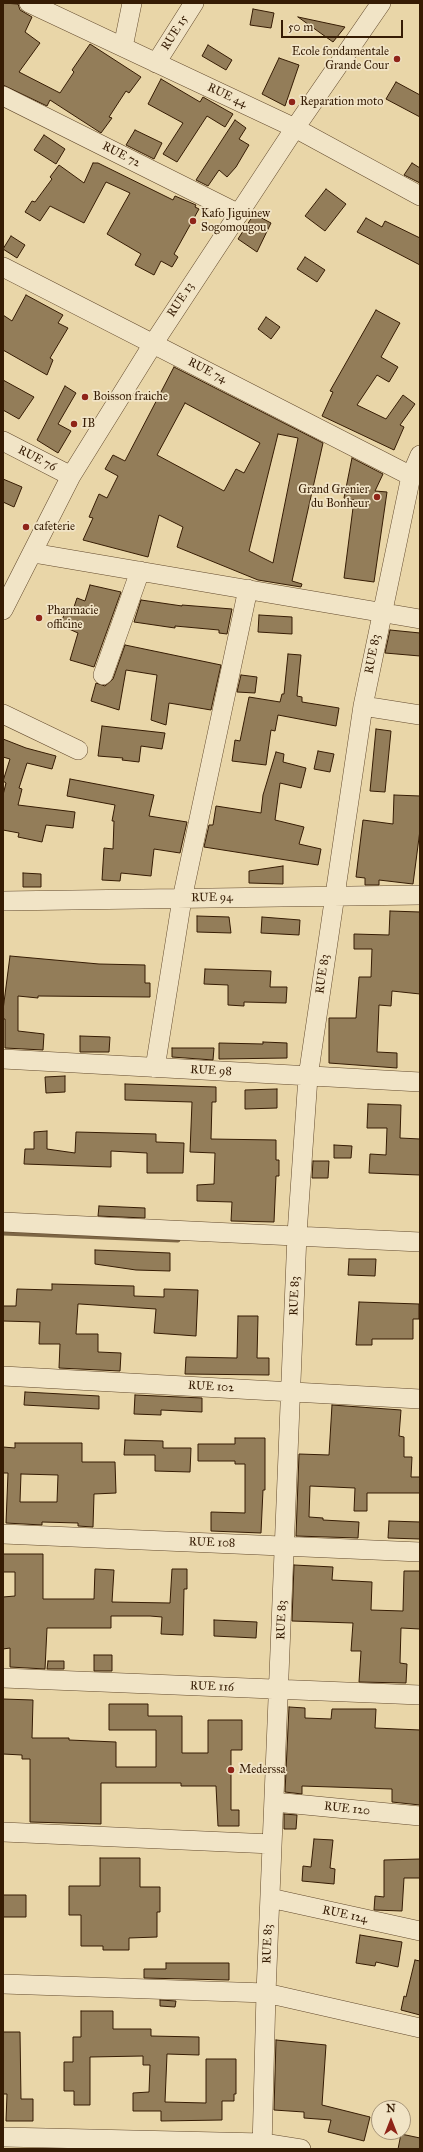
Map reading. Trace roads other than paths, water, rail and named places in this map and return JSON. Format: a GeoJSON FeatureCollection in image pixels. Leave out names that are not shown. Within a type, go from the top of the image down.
{"type":"FeatureCollection","features":[{"type":"Feature","properties":{"kind":"street","name":"RUE 44"},"geometry":{"type":"LineString","coordinates":[[29,3],[295,128],[420,196]]}},
{"type":"Feature","properties":{"kind":"street"},"geometry":{"type":"LineString","coordinates":[[123,47],[132,3]]}},
{"type":"Feature","properties":{"kind":"street","name":"RUE 15"},"geometry":{"type":"LineString","coordinates":[[156,63],[194,3]]}},
{"type":"Feature","properties":{"kind":"street","name":"RUE 13"},"geometry":{"type":"LineString","coordinates":[[4,608],[71,476],[153,344],[295,128],[381,3]]}},
{"type":"Feature","properties":{"kind":"street","name":"RUE 72"},"geometry":{"type":"LineString","coordinates":[[3,96],[239,214]]}},
{"type":"Feature","properties":{"kind":"street","name":"RUE 74"},"geometry":{"type":"LineString","coordinates":[[3,267],[411,476]]}},
{"type":"Feature","properties":{"kind":"street","name":"RUE 76"},"geometry":{"type":"LineString","coordinates":[[3,441],[71,476]]}},
{"type":"Feature","properties":{"kind":"street","name":"RUE 83"},"geometry":{"type":"LineString","coordinates":[[263,2146],[266,1992],[297,1234],[308,1077],[363,706],[411,476],[420,455]]}},
{"type":"Feature","properties":{"kind":"street"},"geometry":{"type":"LineString","coordinates":[[33,553],[382,612],[420,620]]}},
{"type":"Feature","properties":{"kind":"street"},"geometry":{"type":"LineString","coordinates":[[103,675],[140,571]]}},
{"type":"Feature","properties":{"kind":"street"},"geometry":{"type":"LineString","coordinates":[[155,1068],[182,899],[248,589]]}},
{"type":"Feature","properties":{"kind":"street"},"geometry":{"type":"LineString","coordinates":[[363,706],[420,715]]}},
{"type":"Feature","properties":{"kind":"street"},"geometry":{"type":"LineString","coordinates":[[3,714],[78,750]]}},
{"type":"Feature","properties":{"kind":"street","name":"RUE 94"},"geometry":{"type":"LineString","coordinates":[[3,901],[420,895]]}},
{"type":"Feature","properties":{"kind":"street","name":"RUE 98"},"geometry":{"type":"LineString","coordinates":[[3,1059],[420,1082]]}},
{"type":"Feature","properties":{"kind":"street"},"geometry":{"type":"LineString","coordinates":[[3,1222],[297,1234],[420,1242]]}},
{"type":"Feature","properties":{"kind":"street","name":"RUE 102"},"geometry":{"type":"LineString","coordinates":[[3,1376],[420,1399]]}},
{"type":"Feature","properties":{"kind":"street","name":"RUE 108"},"geometry":{"type":"LineString","coordinates":[[3,1534],[420,1552]]}},
{"type":"Feature","properties":{"kind":"street","name":"RUE 116"},"geometry":{"type":"LineString","coordinates":[[3,1678],[420,1695]]}},
{"type":"Feature","properties":{"kind":"street","name":"RUE 120"},"geometry":{"type":"LineString","coordinates":[[274,1802],[420,1816]]}},
{"type":"Feature","properties":{"kind":"street"},"geometry":{"type":"LineString","coordinates":[[3,1832],[272,1844]]}},
{"type":"Feature","properties":{"kind":"street","name":"RUE 124"},"geometry":{"type":"LineString","coordinates":[[270,1898],[420,1931]]}},
{"type":"Feature","properties":{"kind":"street"},"geometry":{"type":"LineString","coordinates":[[3,1984],[266,1992],[420,2028]]}},
{"type":"Feature","properties":{"kind":"street"},"geometry":{"type":"LineString","coordinates":[[3,2138],[263,2146],[301,2149]]}},
{"type":"Feature","properties":{"kind":"waterway"},"geometry":{"type":"LineString","coordinates":[[3,1233],[178,1240]]}},
{"type":"Feature","properties":{"kind":"place","name":"Ecole fondamentale Grande Cour"},"geometry":{"type":"Point","coordinates":[397,59]}},
{"type":"Feature","properties":{"kind":"place","name":"Reparation moto"},"geometry":{"type":"Point","coordinates":[292,102]}},
{"type":"Feature","properties":{"kind":"place","name":"Kafo Jiguinew Sogomougou"},"geometry":{"type":"Point","coordinates":[193,221]}},
{"type":"Feature","properties":{"kind":"place","name":"Boisson fraiche"},"geometry":{"type":"Point","coordinates":[85,397]}},
{"type":"Feature","properties":{"kind":"place","name":"IB"},"geometry":{"type":"Point","coordinates":[74,424]}},
{"type":"Feature","properties":{"kind":"place","name":"Grand Grenier du Bonheur"},"geometry":{"type":"Point","coordinates":[377,497]}},
{"type":"Feature","properties":{"kind":"place","name":"cafeterie"},"geometry":{"type":"Point","coordinates":[26,527]}},
{"type":"Feature","properties":{"kind":"place","name":"Pharmacie officine"},"geometry":{"type":"Point","coordinates":[39,618]}},
{"type":"Feature","properties":{"kind":"place","name":"Mederssa"},"geometry":{"type":"Point","coordinates":[231,1770]}}]}
